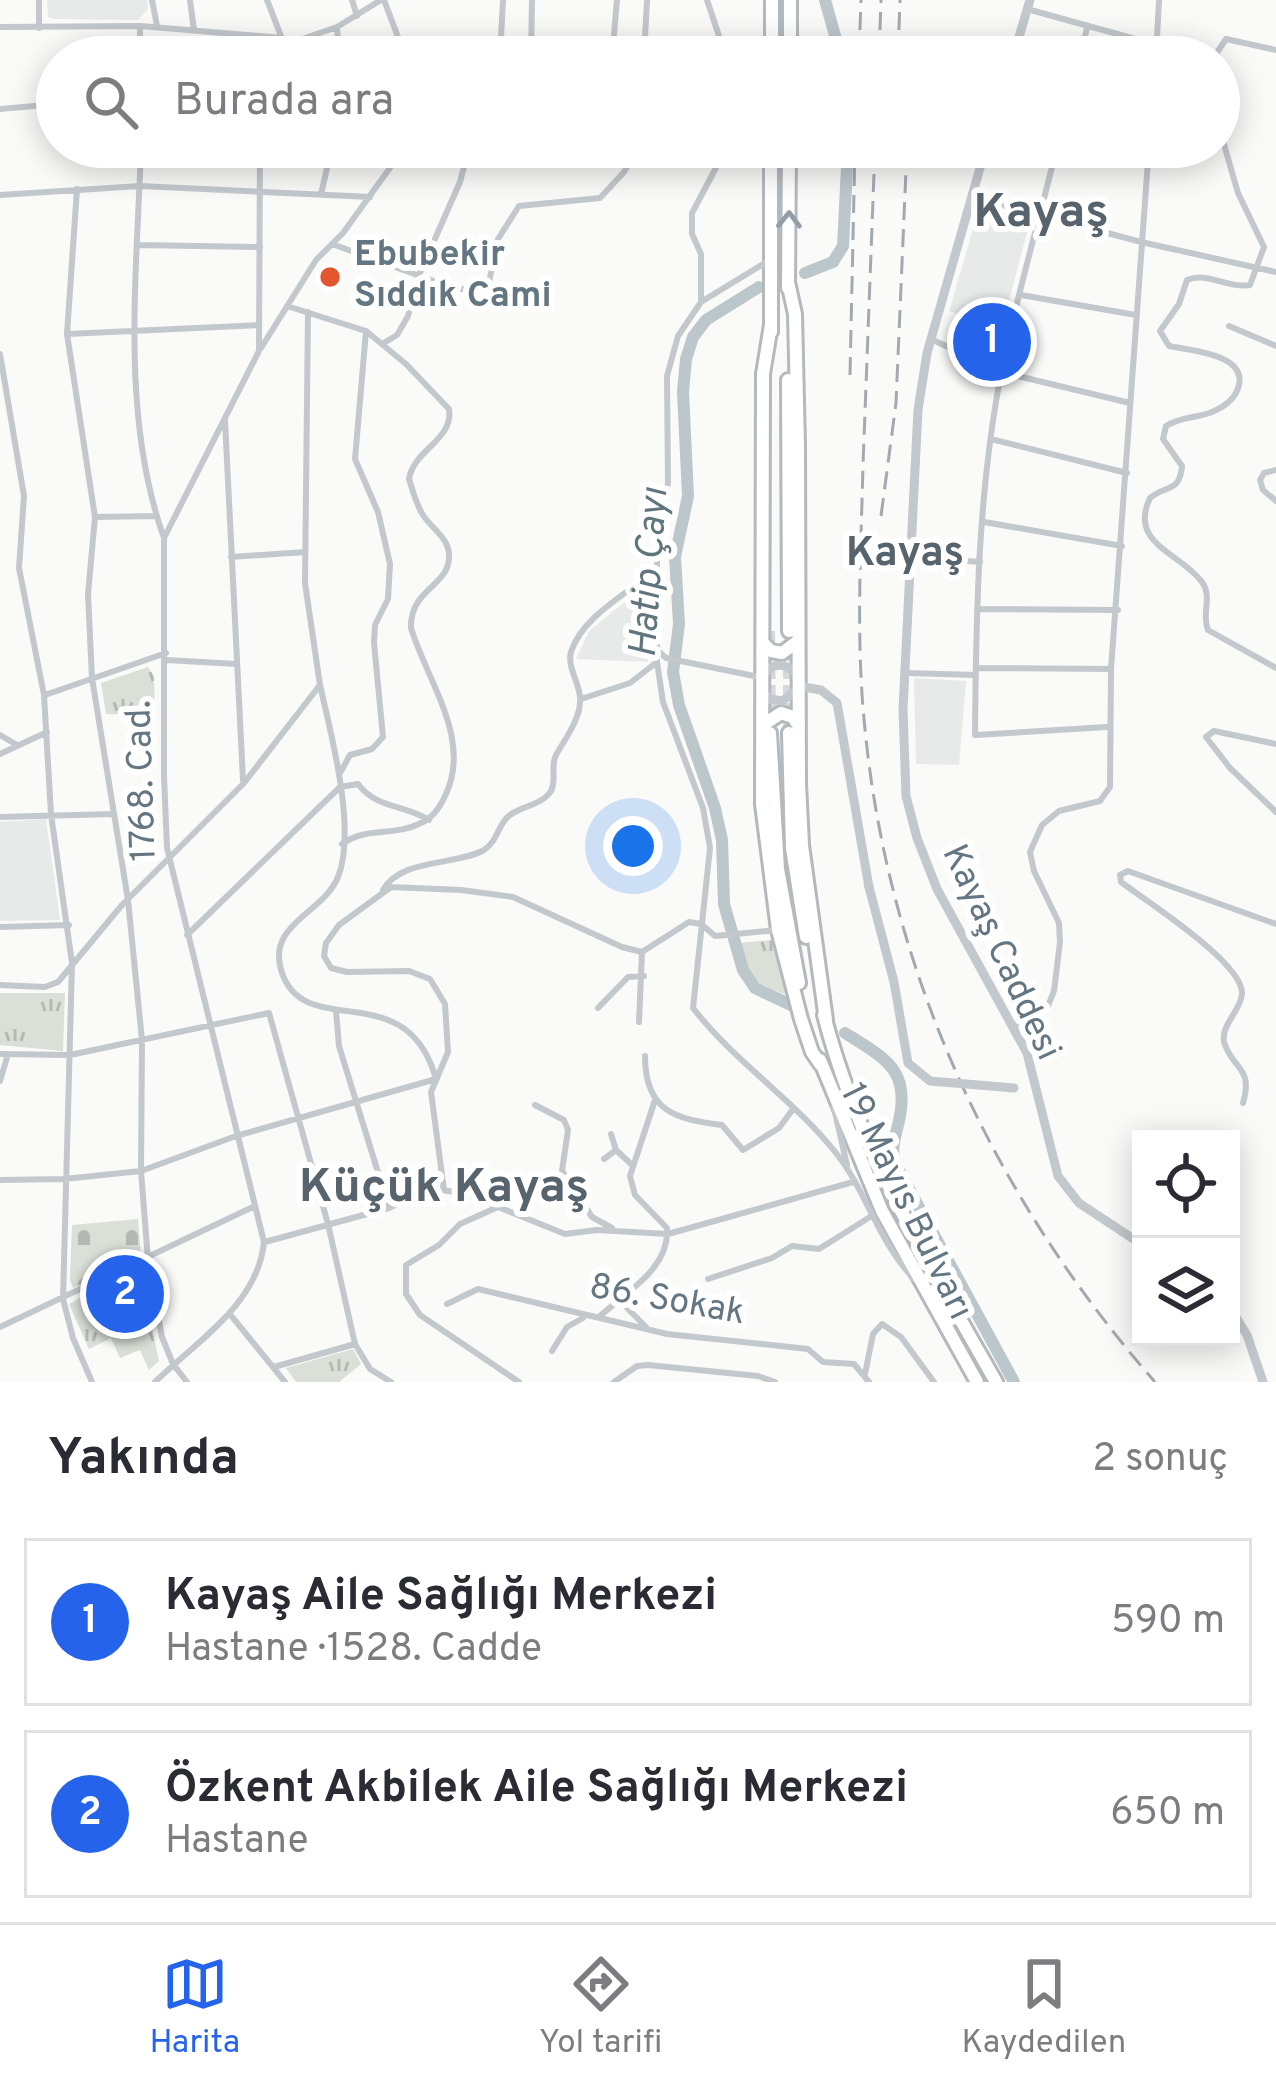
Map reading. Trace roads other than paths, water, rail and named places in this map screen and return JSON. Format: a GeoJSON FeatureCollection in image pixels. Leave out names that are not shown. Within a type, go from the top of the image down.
{"type":"FeatureCollection","features":[{"type":"Feature","properties":{"kind":"highway"},"geometry":{"type":"LineString","coordinates":[[772,0],[772,36]]}},
{"type":"Feature","properties":{"kind":"highway"},"geometry":{"type":"LineString","coordinates":[[790,0],[790,36]]}},
{"type":"Feature","properties":{"kind":"highway"},"geometry":{"type":"LineString","coordinates":[[766,730],[762,684],[771,168]]}},
{"type":"Feature","properties":{"kind":"highway"},"geometry":{"type":"LineString","coordinates":[[765,637],[776,653],[788,651],[794,636],[789,168]]}},
{"type":"Feature","properties":{"kind":"highway","name":"19 Mayıs Bulvarı"},"geometry":{"type":"LineString","coordinates":[[794,636],[802,845],[826,1020],[857,1119],[880,1169],[996,1382]]}},
{"type":"Feature","properties":{"kind":"highway"},"geometry":{"type":"LineString","coordinates":[[794,729],[793,717],[781,713],[768,718],[762,804],[801,1018],[821,1065]]}},
{"type":"Feature","properties":{"kind":"highway","name":"19 Mayıs Bulvarı"},"geometry":{"type":"LineString","coordinates":[[797,994],[831,1092],[882,1211],[976,1382]]}},
{"type":"Feature","properties":{"kind":"street"},"geometry":{"type":"LineString","coordinates":[[39,0],[39,28]]}},
{"type":"Feature","properties":{"kind":"street"},"geometry":{"type":"LineString","coordinates":[[152,0],[157,27]]}},
{"type":"Feature","properties":{"kind":"street"},"geometry":{"type":"LineString","coordinates":[[190,0],[194,30]]}},
{"type":"Feature","properties":{"kind":"street"},"geometry":{"type":"LineString","coordinates":[[267,0],[282,36]]}},
{"type":"Feature","properties":{"kind":"street"},"geometry":{"type":"LineString","coordinates":[[352,0],[357,16]]}},
{"type":"Feature","properties":{"kind":"street"},"geometry":{"type":"LineString","coordinates":[[303,36],[337,27],[382,0],[397,36]]}},
{"type":"Feature","properties":{"kind":"street"},"geometry":{"type":"LineString","coordinates":[[501,36],[503,0]]}},
{"type":"Feature","properties":{"kind":"street"},"geometry":{"type":"LineString","coordinates":[[531,36],[532,0]]}},
{"type":"Feature","properties":{"kind":"street"},"geometry":{"type":"LineString","coordinates":[[614,36],[617,0]]}},
{"type":"Feature","properties":{"kind":"street"},"geometry":{"type":"LineString","coordinates":[[645,36],[647,0]]}},
{"type":"Feature","properties":{"kind":"street"},"geometry":{"type":"LineString","coordinates":[[707,0],[719,36]]}},
{"type":"Feature","properties":{"kind":"street"},"geometry":{"type":"LineString","coordinates":[[1157,36],[1159,0]]}},
{"type":"Feature","properties":{"kind":"street"},"geometry":{"type":"LineString","coordinates":[[1019,36],[1029,4],[1120,36]]}},
{"type":"Feature","properties":{"kind":"street"},"geometry":{"type":"LineString","coordinates":[[140,26],[140,36]]}},
{"type":"Feature","properties":{"kind":"street"},"geometry":{"type":"LineString","coordinates":[[0,27],[140,26],[243,36]]}},
{"type":"Feature","properties":{"kind":"street"},"geometry":{"type":"LineString","coordinates":[[337,27],[338,36]]}},
{"type":"Feature","properties":{"kind":"street"},"geometry":{"type":"LineString","coordinates":[[1086,36],[1088,28]]}},
{"type":"Feature","properties":{"kind":"street"},"geometry":{"type":"LineString","coordinates":[[1240,42],[1276,50]]}},
{"type":"Feature","properties":{"kind":"street"},"geometry":{"type":"LineString","coordinates":[[0,109],[36,106]]}},
{"type":"Feature","properties":{"kind":"street"},"geometry":{"type":"LineString","coordinates":[[140,168],[135,364],[148,484],[164,538]]}},
{"type":"Feature","properties":{"kind":"street","name":"1768. Cad."},"geometry":{"type":"LineString","coordinates":[[260,168],[259,352],[164,538],[164,776],[170,860],[264,1242]]}},
{"type":"Feature","properties":{"kind":"street"},"geometry":{"type":"LineString","coordinates":[[321,194],[327,168]]}},
{"type":"Feature","properties":{"kind":"street"},"geometry":{"type":"LineString","coordinates":[[259,352],[316,260],[390,168]]}},
{"type":"Feature","properties":{"kind":"street"},"geometry":{"type":"LineString","coordinates":[[384,343],[398,335],[408,316],[419,275],[447,216],[463,168]]}},
{"type":"Feature","properties":{"kind":"street"},"geometry":{"type":"LineString","coordinates":[[332,244],[469,290],[489,282],[498,239],[519,206],[600,198],[626,168]]}},
{"type":"Feature","properties":{"kind":"street"},"geometry":{"type":"LineString","coordinates":[[701,302],[701,254],[692,233],[692,212],[716,168]]}},
{"type":"Feature","properties":{"kind":"street","name":"Kayaş Caddesi"},"geometry":{"type":"LineString","coordinates":[[980,168],[931,339],[918,410],[904,673],[906,796],[916,838],[937,890],[1027,1053],[1063,1185],[1079,1203],[1132,1238]]}},
{"type":"Feature","properties":{"kind":"street"},"geometry":{"type":"LineString","coordinates":[[1052,168],[1001,372],[991,439],[976,609],[975,735],[1108,727]]}},
{"type":"Feature","properties":{"kind":"street"},"geometry":{"type":"LineString","coordinates":[[1014,1027],[1048,1006],[1060,942],[1059,923],[1030,852],[1042,825],[1059,812],[1107,795],[1111,669],[1147,168]]}},
{"type":"Feature","properties":{"kind":"street"},"geometry":{"type":"LineString","coordinates":[[1231,168],[1264,247],[1252,284],[1189,279],[1160,334],[1167,344],[1222,358],[1237,371],[1239,383],[1220,408],[1166,426],[1163,440],[1182,472],[1174,489],[1150,498],[1144,520],[1153,540],[1204,586],[1208,630],[1276,668]]}},
{"type":"Feature","properties":{"kind":"street"},"geometry":{"type":"LineString","coordinates":[[0,196],[140,186],[370,197]]}},
{"type":"Feature","properties":{"kind":"street"},"geometry":{"type":"LineString","coordinates":[[77,189],[67,334],[95,517],[88,594],[92,678],[128,900],[142,1040],[141,1171],[155,1312],[173,1364],[187,1382]]}},
{"type":"Feature","properties":{"kind":"street"},"geometry":{"type":"LineString","coordinates":[[972,197],[1276,272]]}},
{"type":"Feature","properties":{"kind":"street"},"geometry":{"type":"LineString","coordinates":[[137,245],[260,247]]}},
{"type":"Feature","properties":{"kind":"street"},"geometry":{"type":"LineString","coordinates":[[771,259],[701,302],[678,336],[667,376],[668,482],[657,569],[657,662],[664,702],[703,808],[710,848],[693,1008],[848,1170]]}},
{"type":"Feature","properties":{"kind":"street"},"geometry":{"type":"LineString","coordinates":[[1019,294],[1136,315]]}},
{"type":"Feature","properties":{"kind":"street"},"geometry":{"type":"LineString","coordinates":[[287,306],[366,331],[384,343],[449,409],[451,419],[443,434],[419,454],[409,478],[424,518],[445,540],[449,554],[440,578],[410,611],[416,645],[454,745],[453,780],[429,820],[394,833],[357,834],[342,844]]}},
{"type":"Feature","properties":{"kind":"street"},"geometry":{"type":"LineString","coordinates":[[308,312],[304,583],[340,788],[342,844],[339,875],[323,901],[292,923],[281,945],[280,961],[296,995],[336,1011],[376,1015],[406,1028],[429,1053],[436,1079]]}},
{"type":"Feature","properties":{"kind":"street"},"geometry":{"type":"LineString","coordinates":[[67,334],[259,325]]}},
{"type":"Feature","properties":{"kind":"street"},"geometry":{"type":"LineString","coordinates":[[1229,326],[1276,346]]}},
{"type":"Feature","properties":{"kind":"street"},"geometry":{"type":"LineString","coordinates":[[338,777],[350,755],[372,749],[382,737],[374,644],[375,625],[388,599],[390,564],[378,512],[355,459],[366,331]]}},
{"type":"Feature","properties":{"kind":"street"},"geometry":{"type":"LineString","coordinates":[[931,339],[1001,372],[1130,403]]}},
{"type":"Feature","properties":{"kind":"street"},"geometry":{"type":"LineString","coordinates":[[0,354],[24,496],[20,568],[44,695],[51,814],[72,964],[63,1299],[92,1382]]}},
{"type":"Feature","properties":{"kind":"street"},"geometry":{"type":"LineString","coordinates":[[225,418],[244,783]]}},
{"type":"Feature","properties":{"kind":"street"},"geometry":{"type":"LineString","coordinates":[[991,439],[1127,473]]}},
{"type":"Feature","properties":{"kind":"street"},"geometry":{"type":"LineString","coordinates":[[1276,470],[1264,473],[1260,480],[1263,490],[1276,501]]}},
{"type":"Feature","properties":{"kind":"street"},"geometry":{"type":"LineString","coordinates":[[95,517],[157,515]]}},
{"type":"Feature","properties":{"kind":"street"},"geometry":{"type":"LineString","coordinates":[[983,522],[1122,546]]}},
{"type":"Feature","properties":{"kind":"street"},"geometry":{"type":"LineString","coordinates":[[231,557],[305,552]]}},
{"type":"Feature","properties":{"kind":"street"},"geometry":{"type":"LineString","coordinates":[[910,557],[980,562]]}},
{"type":"Feature","properties":{"kind":"street"},"geometry":{"type":"LineString","coordinates":[[382,893],[388,880],[413,869],[482,851],[510,815],[548,795],[553,787],[552,759],[581,699],[570,660],[572,650],[597,616],[657,569]]}},
{"type":"Feature","properties":{"kind":"street"},"geometry":{"type":"LineString","coordinates":[[976,609],[1118,610]]}},
{"type":"Feature","properties":{"kind":"street"},"geometry":{"type":"LineString","coordinates":[[657,650],[671,659],[762,684],[770,699],[782,701],[798,684]]}},
{"type":"Feature","properties":{"kind":"street"},"geometry":{"type":"LineString","coordinates":[[44,695],[166,656],[237,664]]}},
{"type":"Feature","properties":{"kind":"street"},"geometry":{"type":"LineString","coordinates":[[581,699],[642,678],[657,662],[671,659]]}},
{"type":"Feature","properties":{"kind":"street"},"geometry":{"type":"LineString","coordinates":[[762,684],[769,668],[781,664],[792,669],[798,684]]}},
{"type":"Feature","properties":{"kind":"street"},"geometry":{"type":"LineString","coordinates":[[904,673],[1111,669]]}},
{"type":"Feature","properties":{"kind":"street"},"geometry":{"type":"LineString","coordinates":[[798,684],[821,690],[837,703],[869,887],[897,994],[908,1063],[930,1082],[1035,1093]]}},
{"type":"Feature","properties":{"kind":"street"},"geometry":{"type":"LineString","coordinates":[[0,985],[45,988],[58,982],[128,900],[244,783],[320,685]]}},
{"type":"Feature","properties":{"kind":"street"},"geometry":{"type":"LineString","coordinates":[[1276,744],[1214,731],[1206,737],[1230,768],[1276,812]]}},
{"type":"Feature","properties":{"kind":"street"},"geometry":{"type":"LineString","coordinates":[[0,754],[47,732]]}},
{"type":"Feature","properties":{"kind":"street"},"geometry":{"type":"LineString","coordinates":[[0,735],[16,745]]}},
{"type":"Feature","properties":{"kind":"street"},"geometry":{"type":"LineString","coordinates":[[188,935],[340,788],[358,784],[375,803],[429,820]]}},
{"type":"Feature","properties":{"kind":"street"},"geometry":{"type":"LineString","coordinates":[[0,817],[113,814]]}},
{"type":"Feature","properties":{"kind":"street"},"geometry":{"type":"LineString","coordinates":[[1243,1103],[1245,1073],[1223,1036],[1240,1000],[1239,980],[1218,956],[1121,882],[1120,875],[1129,871],[1276,924]]}},
{"type":"Feature","properties":{"kind":"street"},"geometry":{"type":"LineString","coordinates":[[444,1190],[430,1092],[448,1052],[445,1004],[430,979],[409,970],[347,972],[332,968],[323,956],[339,925],[391,887],[461,890],[513,897],[642,952]]}},
{"type":"Feature","properties":{"kind":"street"},"geometry":{"type":"LineString","coordinates":[[642,952],[689,922],[701,924],[715,936],[782,929]]}},
{"type":"Feature","properties":{"kind":"street"},"geometry":{"type":"LineString","coordinates":[[0,927],[69,925]]}},
{"type":"Feature","properties":{"kind":"street"},"geometry":{"type":"LineString","coordinates":[[639,1022],[642,952]]}},
{"type":"Feature","properties":{"kind":"street"},"geometry":{"type":"LineString","coordinates":[[598,1008],[628,976],[644,976]]}},
{"type":"Feature","properties":{"kind":"street"},"geometry":{"type":"LineString","coordinates":[[336,1011],[339,1046],[389,1208]]}},
{"type":"Feature","properties":{"kind":"street"},"geometry":{"type":"LineString","coordinates":[[0,1081],[4,1054],[70,1055],[269,1012],[328,1224],[355,1344],[370,1369],[391,1382]]}},
{"type":"Feature","properties":{"kind":"street"},"geometry":{"type":"LineString","coordinates":[[645,1056],[647,1084],[655,1100],[687,1122],[722,1125],[743,1150],[779,1128],[793,1108]]}},
{"type":"Feature","properties":{"kind":"street"},"geometry":{"type":"LineString","coordinates":[[0,1180],[141,1171],[236,1136],[436,1079]]}},
{"type":"Feature","properties":{"kind":"street"},"geometry":{"type":"LineString","coordinates":[[831,1092],[853,1182],[898,1262],[928,1294]]}},
{"type":"Feature","properties":{"kind":"street"},"geometry":{"type":"LineString","coordinates":[[655,1100],[631,1165],[634,1195],[652,1209],[668,1234]]}},
{"type":"Feature","properties":{"kind":"street"},"geometry":{"type":"LineString","coordinates":[[535,1105],[564,1120],[568,1130],[562,1171],[585,1210],[621,1232]]}},
{"type":"Feature","properties":{"kind":"street"},"geometry":{"type":"LineString","coordinates":[[611,1134],[616,1150],[631,1165]]}},
{"type":"Feature","properties":{"kind":"street"},"geometry":{"type":"LineString","coordinates":[[821,1137],[838,1134]]}},
{"type":"Feature","properties":{"kind":"street"},"geometry":{"type":"LineString","coordinates":[[604,1159],[616,1150]]}},
{"type":"Feature","properties":{"kind":"street"},"geometry":{"type":"LineString","coordinates":[[155,1382],[251,1288],[262,1264],[264,1242],[389,1208],[430,1188],[498,1207],[565,1234],[668,1234],[853,1182]]}},
{"type":"Feature","properties":{"kind":"street"},"geometry":{"type":"LineString","coordinates":[[0,1327],[255,1206]]}},
{"type":"Feature","properties":{"kind":"street"},"geometry":{"type":"LineString","coordinates":[[498,1207],[460,1224],[439,1246],[406,1265],[406,1294],[420,1315],[518,1382]]}},
{"type":"Feature","properties":{"kind":"street"},"geometry":{"type":"LineString","coordinates":[[708,1279],[772,1258],[792,1246],[819,1249],[870,1217]]}},
{"type":"Feature","properties":{"kind":"street"},"geometry":{"type":"LineString","coordinates":[[599,1317],[655,1270],[668,1234]]}},
{"type":"Feature","properties":{"kind":"street"},"geometry":{"type":"LineString","coordinates":[[632,1287],[626,1307],[648,1328]]}},
{"type":"Feature","properties":{"kind":"street","name":"86. Sokak"},"geometry":{"type":"LineString","coordinates":[[447,1304],[478,1289],[667,1334],[808,1348],[823,1362],[854,1364],[867,1378]]}},
{"type":"Feature","properties":{"kind":"street"},"geometry":{"type":"LineString","coordinates":[[229,1313],[285,1382]]}},
{"type":"Feature","properties":{"kind":"street"},"geometry":{"type":"LineString","coordinates":[[552,1351],[567,1327],[586,1316]]}},
{"type":"Feature","properties":{"kind":"street"},"geometry":{"type":"LineString","coordinates":[[867,1378],[873,1334],[882,1324],[901,1337],[934,1382]]}},
{"type":"Feature","properties":{"kind":"street"},"geometry":{"type":"LineString","coordinates":[[1240,1324],[1263,1382]]}},
{"type":"Feature","properties":{"kind":"street"},"geometry":{"type":"LineString","coordinates":[[274,1367],[355,1344]]}},
{"type":"Feature","properties":{"kind":"street","name":"86. Sokak"},"geometry":{"type":"LineString","coordinates":[[614,1382],[637,1366],[648,1365],[758,1376],[775,1382]]}},
{"type":"Feature","properties":{"kind":"waterway","name":"Hatip Çayı"},"geometry":{"type":"LineString","coordinates":[[825,0],[835,36]]}},
{"type":"Feature","properties":{"kind":"waterway","name":"Hatip Çayı"},"geometry":{"type":"LineString","coordinates":[[805,273],[833,262],[843,246],[847,168]]}},
{"type":"Feature","properties":{"kind":"waterway","name":"Hatip Çayı"},"geometry":{"type":"LineString","coordinates":[[759,287],[706,320],[693,337],[686,359],[688,496],[675,557],[679,624],[673,672],[679,705],[715,808],[722,840],[724,904],[743,970],[755,988],[791,1005]]}},
{"type":"Feature","properties":{"kind":"waterway","name":"Hatip Çayı"},"geometry":{"type":"LineString","coordinates":[[845,1033],[883,1059],[898,1079],[901,1106],[895,1163],[1014,1382]]}},
{"type":"Feature","properties":{"kind":"tunnel"},"geometry":{"type":"LineString","coordinates":[[769,631],[770,726]]}},
{"type":"Feature","properties":{"kind":"tunnel"},"geometry":{"type":"LineString","coordinates":[[789,644],[789,733]]}},
{"type":"Feature","properties":{"kind":"railway"},"geometry":{"type":"LineString","coordinates":[[860,36],[861,0]]}},
{"type":"Feature","properties":{"kind":"railway"},"geometry":{"type":"LineString","coordinates":[[880,36],[881,0]]}},
{"type":"Feature","properties":{"kind":"railway"},"geometry":{"type":"LineString","coordinates":[[899,36],[900,0]]}},
{"type":"Feature","properties":{"kind":"railway"},"geometry":{"type":"LineString","coordinates":[[850,375],[855,168]]}},
{"type":"Feature","properties":{"kind":"railway"},"geometry":{"type":"LineString","coordinates":[[874,168],[860,655],[876,811],[896,901],[923,988],[997,1156],[1044,1235],[1155,1382]]}},
{"type":"Feature","properties":{"kind":"railway"},"geometry":{"type":"LineString","coordinates":[[881,516],[896,403],[906,168]]}},
{"type":"Feature","properties":{"kind":"place","name":"Ebubekir Sıddık Cami"},"geometry":{"type":"Point","coordinates":[330,277]}},
{"type":"Feature","properties":{"kind":"place","name":"Kayaş Aile Sağlığı Merkezi"},"geometry":{"type":"Point","coordinates":[992,342]}},
{"type":"Feature","properties":{"kind":"place","name":"Özkent Akbilek Aile Sağlığı Merkezi"},"geometry":{"type":"Point","coordinates":[125,1294]}},
{"type":"Feature","properties":{"kind":"district","name":"Kayaş"},"geometry":{"type":"Point","coordinates":[1041,214]}},
{"type":"Feature","properties":{"kind":"district","name":"Kayaş"},"geometry":{"type":"Point","coordinates":[905,554]}},
{"type":"Feature","properties":{"kind":"district","name":"Küçük Kayaş"},"geometry":{"type":"Point","coordinates":[444,1189]}}]}
